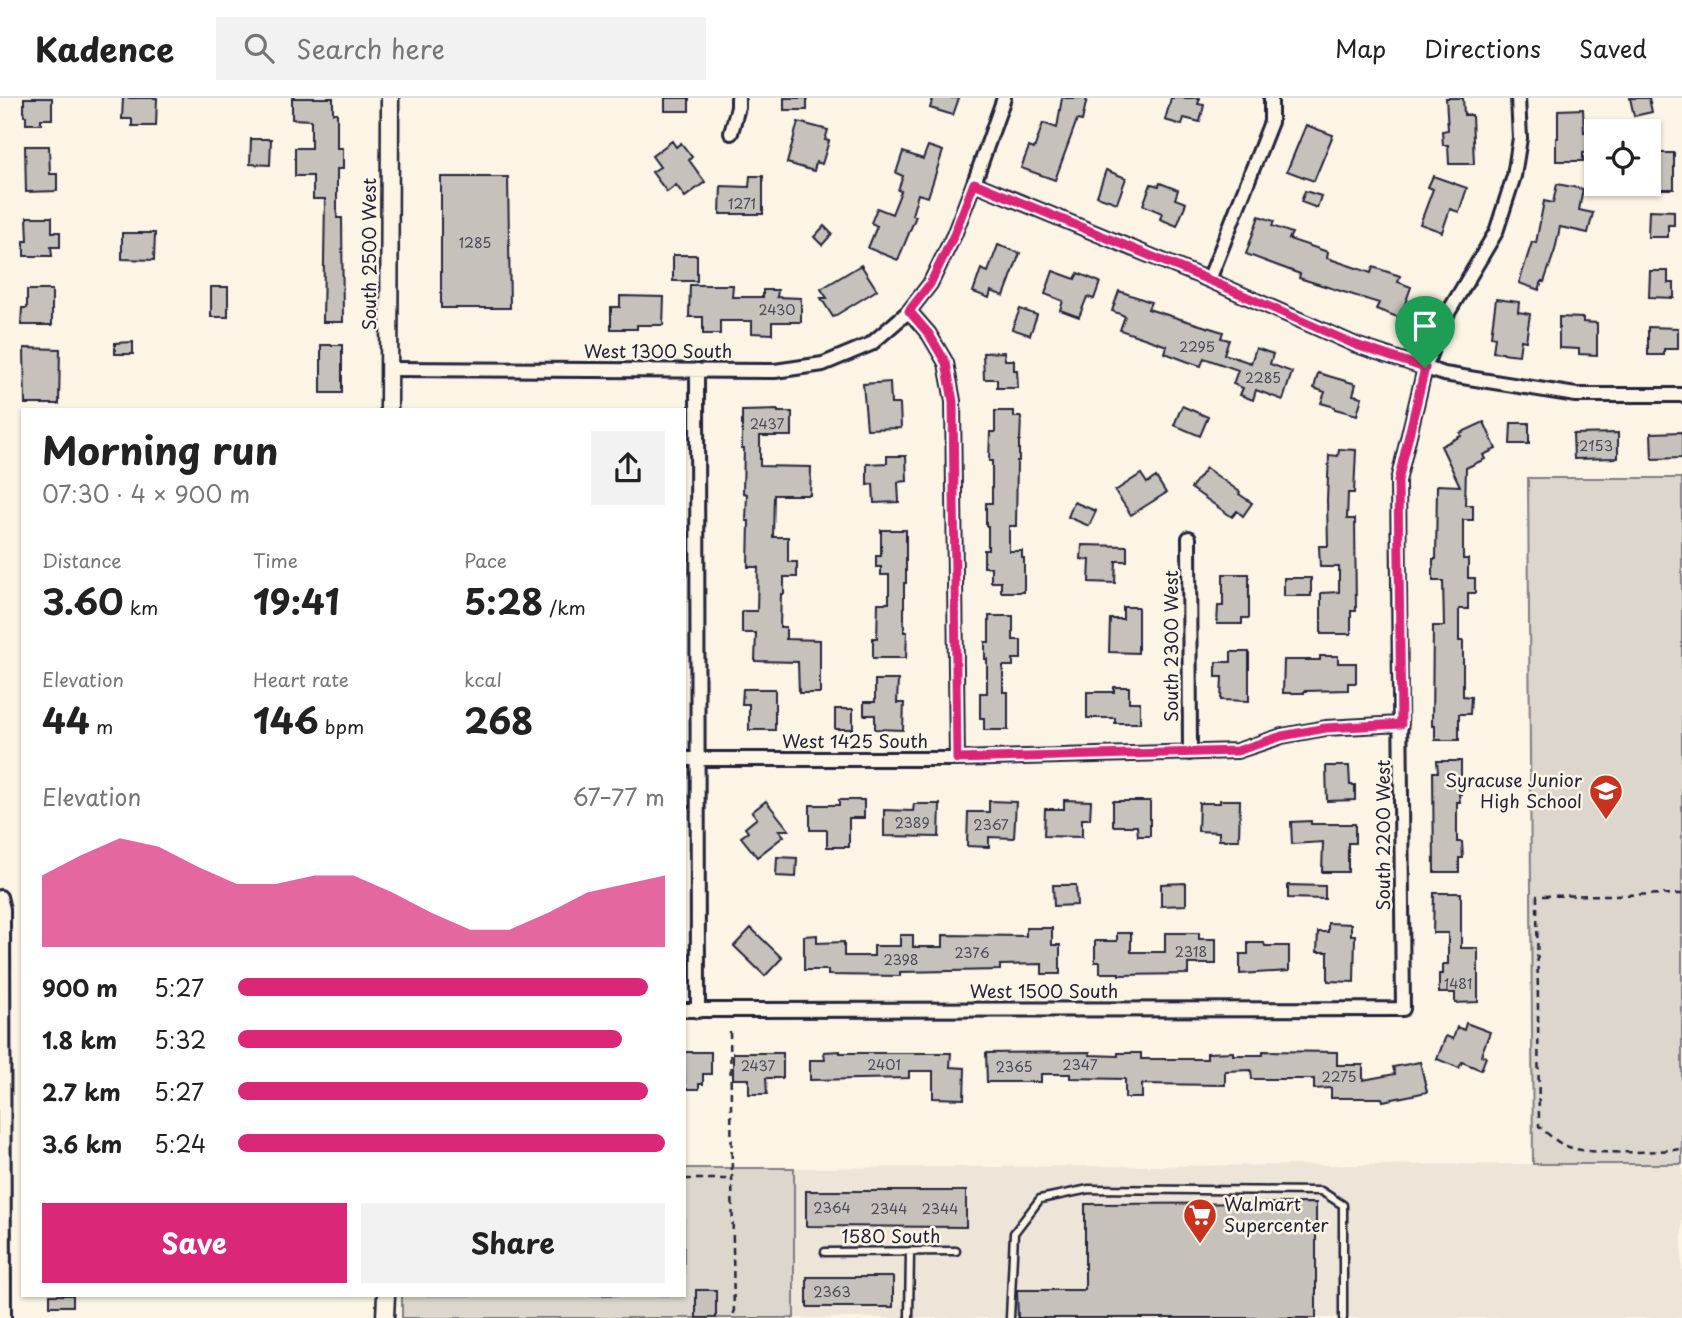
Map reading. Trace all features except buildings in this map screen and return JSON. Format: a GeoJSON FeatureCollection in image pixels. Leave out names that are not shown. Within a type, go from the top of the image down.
{"type":"FeatureCollection","features":[{"type":"Feature","properties":{"kind":"street","name":"South 2500 West"},"geometry":{"type":"LineString","coordinates":[[389,408],[390,98]]}},
{"type":"Feature","properties":{"kind":"street"},"geometry":{"type":"LineString","coordinates":[[731,133],[738,98]]}},
{"type":"Feature","properties":{"kind":"street","name":"West 1300 South"},"geometry":{"type":"LineString","coordinates":[[389,369],[775,370],[823,364],[871,344],[909,311],[930,284],[954,235],[1004,98]]}},
{"type":"Feature","properties":{"kind":"street"},"geometry":{"type":"LineString","coordinates":[[1209,280],[1271,122],[1271,98]]}},
{"type":"Feature","properties":{"kind":"street","name":"South 2200 West"},"geometry":{"type":"LineString","coordinates":[[1403,1009],[1398,481],[1425,368],[1442,323],[1496,232],[1514,176],[1520,138],[1518,98]]}},
{"type":"Feature","properties":{"kind":"street"},"geometry":{"type":"LineString","coordinates":[[974,183],[1209,280],[1356,345],[1444,374],[1576,395],[1682,395]]}},
{"type":"Feature","properties":{"kind":"street"},"geometry":{"type":"LineString","coordinates":[[909,311],[929,334],[946,363],[953,401],[957,759]]}},
{"type":"Feature","properties":{"kind":"street"},"geometry":{"type":"LineString","coordinates":[[697,370],[691,759],[698,1010]]}},
{"type":"Feature","properties":{"kind":"street","name":"South 2300 West"},"geometry":{"type":"LineString","coordinates":[[1189,538],[1190,753]]}},
{"type":"Feature","properties":{"kind":"street","name":"West 1425 South"},"geometry":{"type":"LineString","coordinates":[[691,759],[957,759],[1237,751],[1282,736],[1326,728],[1401,724]]}},
{"type":"Feature","properties":{"kind":"street"},"geometry":{"type":"LineString","coordinates":[[1,905],[4,1318]]}},
{"type":"Feature","properties":{"kind":"street","name":"West 1500 South"},"geometry":{"type":"LineString","coordinates":[[686,1010],[1403,1009]]}},
{"type":"Feature","properties":{"kind":"street"},"geometry":{"type":"LineString","coordinates":[[386,1297],[386,1318]]}},
{"type":"Feature","properties":{"kind":"lane"},"geometry":{"type":"LineString","coordinates":[[1010,1318],[1014,1233],[1040,1199],[1089,1189],[1103,1189],[1321,1191],[1343,1205],[1343,1318]]}},
{"type":"Feature","properties":{"kind":"lane"},"geometry":{"type":"LineString","coordinates":[[909,1251],[909,1318]]}},
{"type":"Feature","properties":{"kind":"lane","name":"1580 South"},"geometry":{"type":"LineString","coordinates":[[825,1252],[956,1251]]}},
{"type":"Feature","properties":{"kind":"path"},"geometry":{"type":"LineString","coordinates":[[1682,894],[1537,896],[1539,1126],[1566,1146],[1594,1152],[1682,1149]]}},
{"type":"Feature","properties":{"kind":"path"},"geometry":{"type":"LineString","coordinates":[[730,1031],[734,1318]]}},
{"type":"Feature","properties":{"kind":"path"},"geometry":{"type":"LineString","coordinates":[[686,1179],[732,1179]]}},
{"type":"Feature","properties":{"kind":"shaded area"},"geometry":{"type":"Polygon","coordinates":[[[1528,478],[1682,478],[1682,1318],[794,1318],[794,1168],[1533,1164],[1528,478]]]}},
{"type":"Feature","properties":{"kind":"shaded area","name":"Syracuse Junior High School"},"geometry":{"type":"Polygon","coordinates":[[[1528,478],[1682,478],[1682,1164],[1533,1164],[1528,478]]]}},
{"type":"Feature","properties":{"kind":"shaded area"},"geometry":{"type":"Polygon","coordinates":[[[686,1168],[794,1168],[794,1318],[402,1318],[402,1297],[686,1297],[686,1168]]]}},
{"type":"Feature","properties":{"kind":"place","name":"Syracuse Junior High School"},"geometry":{"type":"Point","coordinates":[1606,821]}},
{"type":"Feature","properties":{"kind":"place","name":"Walmart Supercenter"},"geometry":{"type":"Point","coordinates":[1200,1245]}},
{"type":"Feature","properties":{"kind":"route"},"geometry":{"type":"LineString","coordinates":[[974,183],[1209,280],[1356,345],[1425,368],[1398,481],[1401,724],[1326,728],[1282,736],[1237,751],[957,759],[953,401],[946,363],[929,334],[909,311],[930,284],[954,235],[974,183]]}}]}
